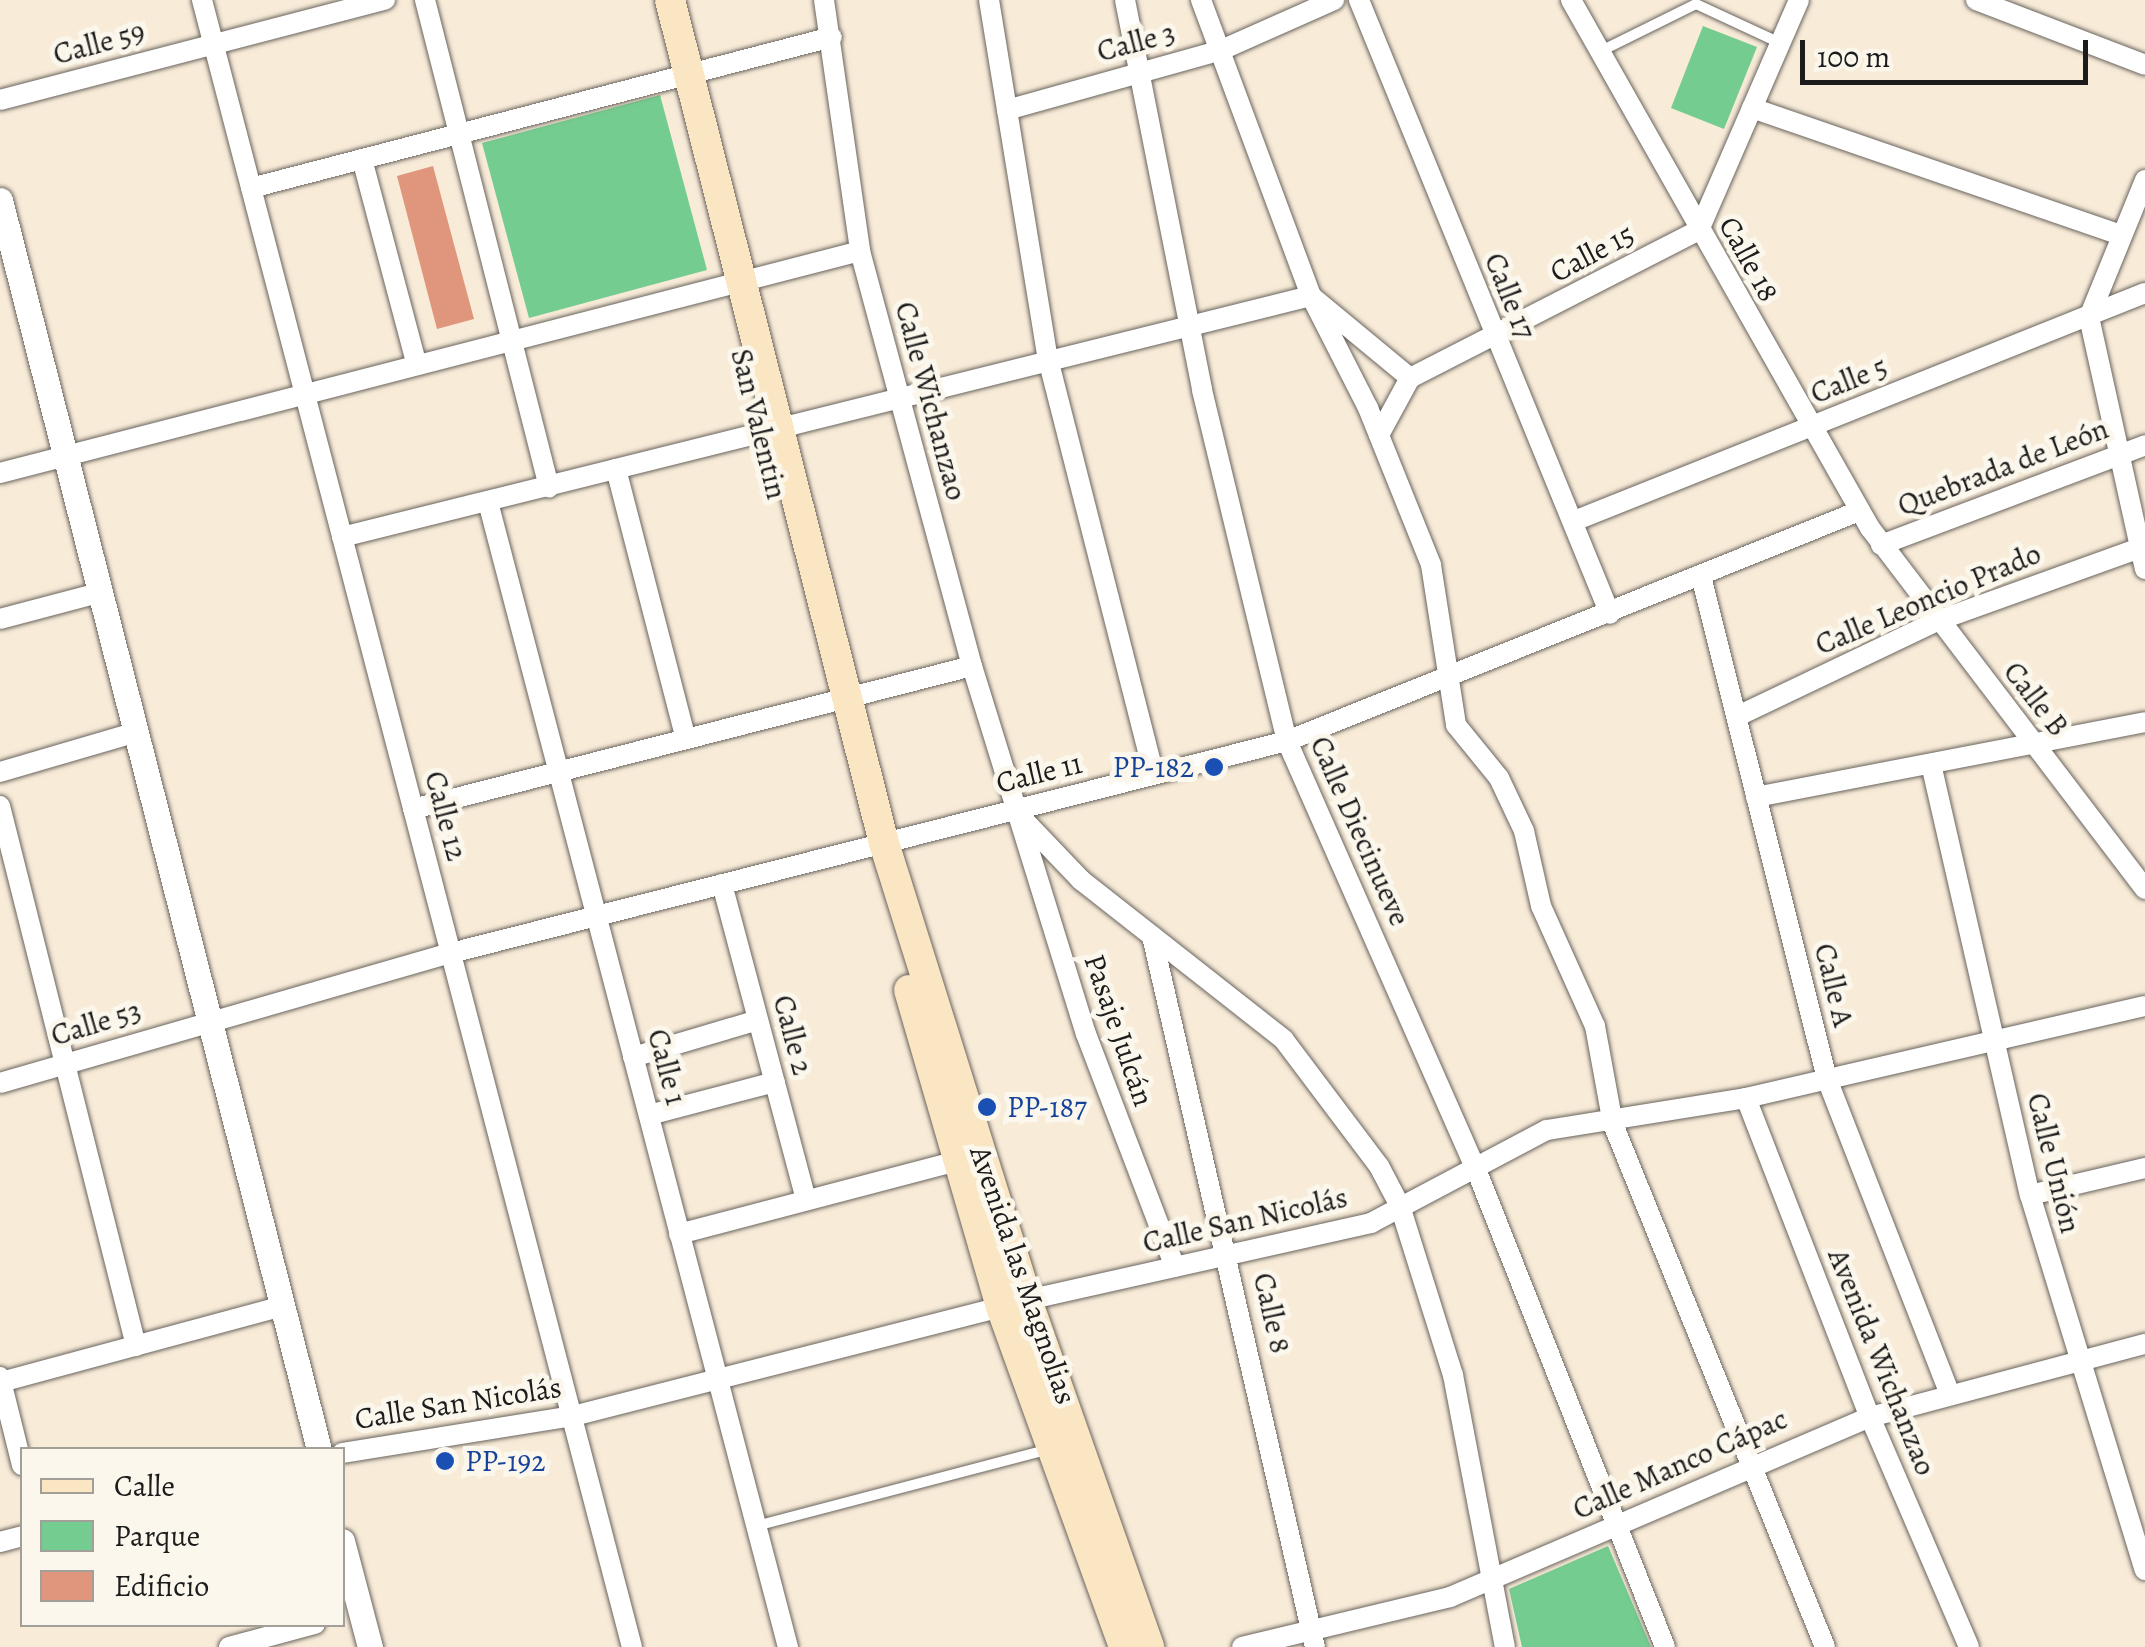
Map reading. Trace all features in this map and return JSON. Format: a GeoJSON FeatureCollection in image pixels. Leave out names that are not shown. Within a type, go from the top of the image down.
{"type":"FeatureCollection","features":[{"type":"Feature","properties":{"kind":"main road","name":"San Valentin"},"geometry":{"type":"LineString","coordinates":[[651,0],[680,77],[876,845]]}},
{"type":"Feature","properties":{"kind":"main road","name":"San Valentin"},"geometry":{"type":"LineString","coordinates":[[670,0],[680,77]]}},
{"type":"Feature","properties":{"kind":"main road","name":"Avenida las Magnolias"},"geometry":{"type":"LineString","coordinates":[[876,845],[958,1161],[1149,1647]]}},
{"type":"Feature","properties":{"kind":"main road","name":"Avenida las Magnolias"},"geometry":{"type":"LineString","coordinates":[[876,845],[1055,1448],[1124,1647]]}},
{"type":"Feature","properties":{"kind":"street","name":"Calle 12"},"geometry":{"type":"LineString","coordinates":[[202,0],[632,1647]]}},
{"type":"Feature","properties":{"kind":"street","name":"Calle 59"},"geometry":{"type":"LineString","coordinates":[[0,100],[355,4],[385,0]]}},
{"type":"Feature","properties":{"kind":"street"},"geometry":{"type":"LineString","coordinates":[[425,0],[549,487]]}},
{"type":"Feature","properties":{"kind":"street","name":"Calle Wichanzao"},"geometry":{"type":"LineString","coordinates":[[824,0],[860,251],[1014,810]]}},
{"type":"Feature","properties":{"kind":"street"},"geometry":{"type":"LineString","coordinates":[[988,0],[1048,359],[1154,774]]}},
{"type":"Feature","properties":{"kind":"street","name":"Calle Diecinueve"},"geometry":{"type":"LineString","coordinates":[[1125,0],[1191,323],[1286,741],[1474,1164],[1665,1647]]}},
{"type":"Feature","properties":{"kind":"street"},"geometry":{"type":"LineString","coordinates":[[1201,0],[1310,296],[1379,435],[1431,565],[1445,682],[1456,725],[1499,778],[1524,830],[1541,906],[1595,1026],[1613,1124],[1825,1647]]}},
{"type":"Feature","properties":{"kind":"street","name":"Calle 3"},"geometry":{"type":"LineString","coordinates":[[1006,110],[1219,51],[1334,0]]}},
{"type":"Feature","properties":{"kind":"street","name":"Calle 17"},"geometry":{"type":"LineString","coordinates":[[1359,0],[1610,614]]}},
{"type":"Feature","properties":{"kind":"street","name":"Calle 18"},"geometry":{"type":"LineString","coordinates":[[1571,0],[1809,428],[1881,545]]}},
{"type":"Feature","properties":{"kind":"street"},"geometry":{"type":"LineString","coordinates":[[1698,230],[1799,0]]}},
{"type":"Feature","properties":{"kind":"street"},"geometry":{"type":"LineString","coordinates":[[1976,0],[2145,64]]}},
{"type":"Feature","properties":{"kind":"street"},"geometry":{"type":"LineString","coordinates":[[251,188],[832,37]]}},
{"type":"Feature","properties":{"kind":"street"},"geometry":{"type":"LineString","coordinates":[[1752,108],[2121,235]]}},
{"type":"Feature","properties":{"kind":"street"},"geometry":{"type":"LineString","coordinates":[[362,159],[417,365]]}},
{"type":"Feature","properties":{"kind":"street"},"geometry":{"type":"LineString","coordinates":[[2145,180],[2089,317],[2143,546],[2145,569]]}},
{"type":"Feature","properties":{"kind":"street"},"geometry":{"type":"LineString","coordinates":[[0,200],[318,1447]]}},
{"type":"Feature","properties":{"kind":"street","name":"Calle 15"},"geometry":{"type":"LineString","coordinates":[[1410,378],[1495,340],[1698,230]]}},
{"type":"Feature","properties":{"kind":"street"},"geometry":{"type":"LineString","coordinates":[[0,473],[860,251]]}},
{"type":"Feature","properties":{"kind":"street","name":"Calle 5"},"geometry":{"type":"LineString","coordinates":[[1574,521],[2145,293]]}},
{"type":"Feature","properties":{"kind":"street"},"geometry":{"type":"LineString","coordinates":[[342,537],[1310,296]]}},
{"type":"Feature","properties":{"kind":"street"},"geometry":{"type":"LineString","coordinates":[[1310,296],[1410,378],[1379,435]]}},
{"type":"Feature","properties":{"kind":"street","name":"Quebrada de León"},"geometry":{"type":"LineString","coordinates":[[1881,545],[2145,445]]}},
{"type":"Feature","properties":{"kind":"street"},"geometry":{"type":"LineString","coordinates":[[616,469],[686,739]]}},
{"type":"Feature","properties":{"kind":"street","name":"Calle 1"},"geometry":{"type":"LineString","coordinates":[[488,502],[679,1234],[760,1525],[788,1647]]}},
{"type":"Feature","properties":{"kind":"street","name":"Calle 11"},"geometry":{"type":"LineString","coordinates":[[209,1020],[451,954],[1286,741],[1445,682],[1859,511]]}},
{"type":"Feature","properties":{"kind":"street","name":"Calle B"},"geometry":{"type":"LineString","coordinates":[[1881,545],[2145,889]]}},
{"type":"Feature","properties":{"kind":"street","name":"Calle Leoncio Prado"},"geometry":{"type":"LineString","coordinates":[[1738,716],[1937,621],[2143,546]]}},
{"type":"Feature","properties":{"kind":"street","name":"Calle A"},"geometry":{"type":"LineString","coordinates":[[1701,576],[1827,1079],[1950,1395]]}},
{"type":"Feature","properties":{"kind":"street"},"geometry":{"type":"LineString","coordinates":[[0,619],[102,592]]}},
{"type":"Feature","properties":{"kind":"street"},"geometry":{"type":"LineString","coordinates":[[413,809],[972,666]]}},
{"type":"Feature","properties":{"kind":"street"},"geometry":{"type":"LineString","coordinates":[[1756,798],[2145,722]]}},
{"type":"Feature","properties":{"kind":"street"},"geometry":{"type":"LineString","coordinates":[[0,772],[137,732]]}},
{"type":"Feature","properties":{"kind":"street","name":"Calle Unión"},"geometry":{"type":"LineString","coordinates":[[1931,764],[2030,1195],[2077,1361],[2145,1570]]}},
{"type":"Feature","properties":{"kind":"street"},"geometry":{"type":"LineString","coordinates":[[0,806],[136,1346]]}},
{"type":"Feature","properties":{"kind":"street"},"geometry":{"type":"LineString","coordinates":[[1014,810],[1081,880],[1284,1040],[1334,1100],[1400,1206],[1453,1375],[1505,1647]]}},
{"type":"Feature","properties":{"kind":"street","name":"Pasaje Julcán"},"geometry":{"type":"LineString","coordinates":[[1014,810],[1086,1034],[1174,1267]]}},
{"type":"Feature","properties":{"kind":"street","name":"Calle 2"},"geometry":{"type":"LineString","coordinates":[[722,884],[806,1200]]}},
{"type":"Feature","properties":{"kind":"street","name":"Calle 8"},"geometry":{"type":"LineString","coordinates":[[1152,936],[1314,1639]]}},
{"type":"Feature","properties":{"kind":"street","name":"Calle San Nicolás"},"geometry":{"type":"LineString","coordinates":[[345,1453],[573,1416],[1014,1304],[1370,1223],[1474,1164],[1547,1130],[1613,1124],[1746,1098],[2145,1006]]}},
{"type":"Feature","properties":{"kind":"street","name":"Calle 53"},"geometry":{"type":"LineString","coordinates":[[0,1082],[209,1020]]}},
{"type":"Feature","properties":{"kind":"street"},"geometry":{"type":"LineString","coordinates":[[633,1057],[758,1020]]}},
{"type":"Feature","properties":{"kind":"street"},"geometry":{"type":"LineString","coordinates":[[649,1115],[775,1082]]}},
{"type":"Feature","properties":{"kind":"street","name":"Avenida Wichanzao"},"geometry":{"type":"LineString","coordinates":[[1746,1098],[1870,1417],[1970,1647]]}},
{"type":"Feature","properties":{"kind":"street"},"geometry":{"type":"LineString","coordinates":[[679,1234],[958,1161]]}},
{"type":"Feature","properties":{"kind":"street"},"geometry":{"type":"LineString","coordinates":[[2030,1195],[2145,1168]]}},
{"type":"Feature","properties":{"kind":"street"},"geometry":{"type":"LineString","coordinates":[[20,1457],[1,1380],[282,1306]]}},
{"type":"Feature","properties":{"kind":"street","name":"Calle Manco Cápac"},"geometry":{"type":"LineString","coordinates":[[1242,1647],[1314,1639],[1492,1580],[1751,1463],[1870,1417],[2145,1344]]}},
{"type":"Feature","properties":{"kind":"street"},"geometry":{"type":"LineString","coordinates":[[345,1562],[352,1615],[370,1647]]}},
{"type":"Feature","properties":{"kind":"street"},"geometry":{"type":"LineString","coordinates":[[229,1647],[304,1627]]}},
{"type":"Feature","properties":{"kind":"lane"},"geometry":{"type":"LineString","coordinates":[[1600,52],[1696,4],[1780,43]]}},
{"type":"Feature","properties":{"kind":"lane"},"geometry":{"type":"LineString","coordinates":[[760,1525],[1055,1448]]}},
{"type":"Feature","properties":{"kind":"green space"},"geometry":{"type":"Polygon","coordinates":[[[1703,26],[1757,47],[1724,129],[1671,108],[1703,26]]]}},
{"type":"Feature","properties":{"kind":"green space"},"geometry":{"type":"Polygon","coordinates":[[[660,95],[707,270],[529,318],[482,143],[660,95]]]}},
{"type":"Feature","properties":{"kind":"green space"},"geometry":{"type":"Polygon","coordinates":[[[1608,1546],[1651,1647],[1522,1647],[1509,1589],[1608,1546]]]}},
{"type":"Feature","properties":{"kind":"building"},"geometry":{"type":"Polygon","coordinates":[[[433,166],[474,319],[437,329],[397,176],[433,166]]]}},
{"type":"Feature","properties":{"kind":"place","name":"PP-182"},"geometry":{"type":"Point","coordinates":[1214,767]}},
{"type":"Feature","properties":{"kind":"place","name":"PP-187"},"geometry":{"type":"Point","coordinates":[987,1107]}},
{"type":"Feature","properties":{"kind":"place","name":"PP-192"},"geometry":{"type":"Point","coordinates":[445,1461]}}]}
